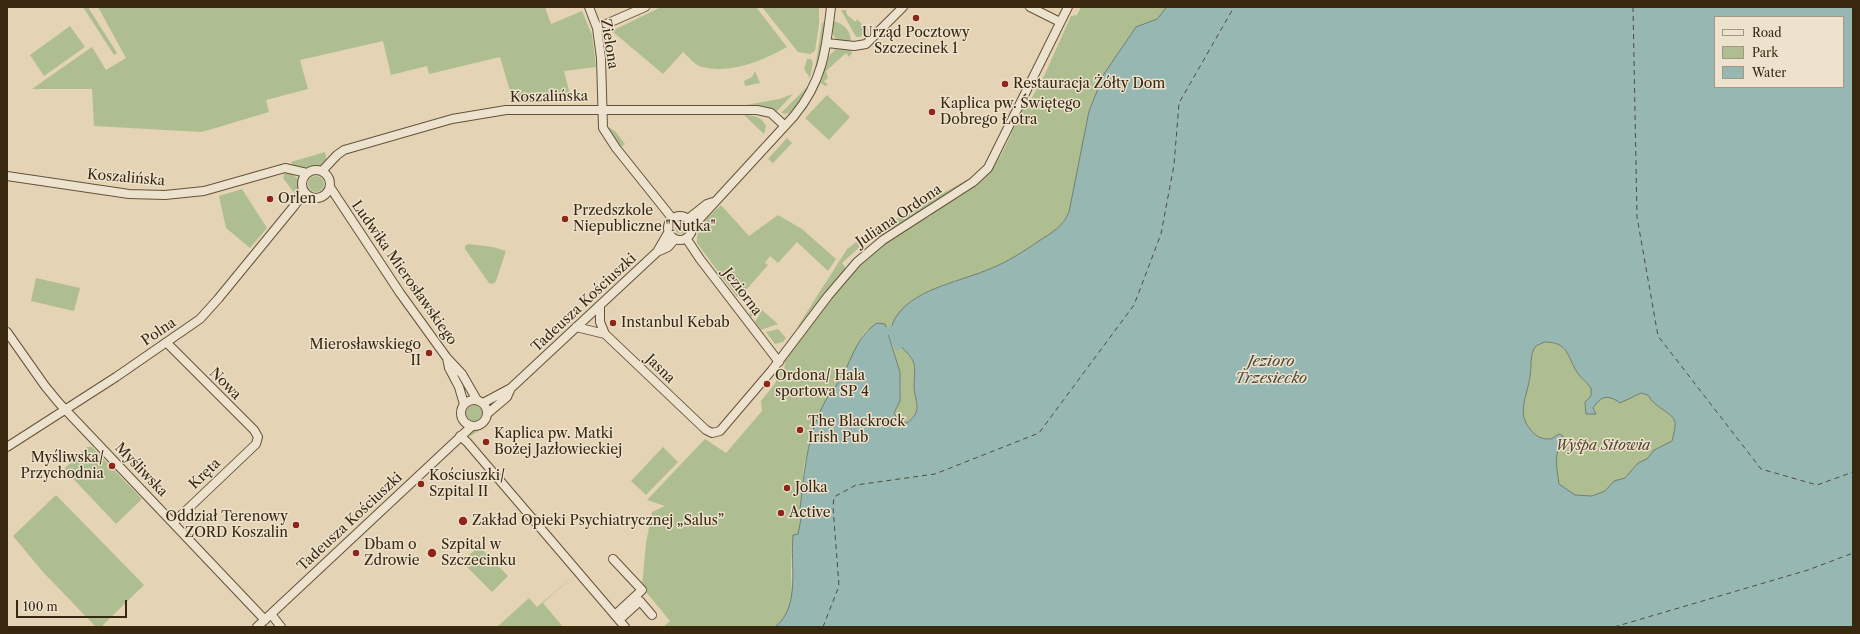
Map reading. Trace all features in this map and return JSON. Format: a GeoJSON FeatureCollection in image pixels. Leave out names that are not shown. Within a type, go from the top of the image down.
{"type":"FeatureCollection","features":[{"type":"Feature","properties":{"kind":"street","name":"Zielona"},"geometry":{"type":"LineString","coordinates":[[589,7],[597,28],[601,58],[602,109]]}},
{"type":"Feature","properties":{"kind":"street"},"geometry":{"type":"LineString","coordinates":[[597,28],[644,7]]}},
{"type":"Feature","properties":{"kind":"street"},"geometry":{"type":"LineString","coordinates":[[690,223],[710,208],[713,202],[802,107],[817,80],[827,43],[831,7]]}},
{"type":"Feature","properties":{"kind":"street"},"geometry":{"type":"LineString","coordinates":[[827,43],[854,46],[866,44],[903,7]]}},
{"type":"Feature","properties":{"kind":"street"},"geometry":{"type":"LineString","coordinates":[[1030,7],[1060,22]]}},
{"type":"Feature","properties":{"kind":"street","name":"Juliana Ordona"},"geometry":{"type":"LineString","coordinates":[[699,423],[710,432],[715,433],[721,430],[779,362],[828,296],[861,258],[889,236],[973,182],[988,168],[1068,7]]}},
{"type":"Feature","properties":{"kind":"street"},"geometry":{"type":"LineString","coordinates":[[602,109],[603,128],[606,134],[672,218]]}},
{"type":"Feature","properties":{"kind":"street","name":"Koszalińska"},"geometry":{"type":"LineString","coordinates":[[322,171],[337,155],[344,150],[452,119],[506,110],[602,109],[764,111],[771,113],[785,126]]}},
{"type":"Feature","properties":{"kind":"street","name":"Koszalińska"},"geometry":{"type":"LineString","coordinates":[[7,176],[123,193],[165,195],[204,191],[285,168],[305,176]]}},
{"type":"Feature","properties":{"kind":"street"},"geometry":{"type":"LineString","coordinates":[[316,170],[322,171],[328,178],[330,187],[322,197],[307,195],[302,184],[305,176],[316,170]]}},
{"type":"Feature","properties":{"kind":"street","name":"Ludwika Mierosławskiego"},"geometry":{"type":"LineString","coordinates":[[330,187],[384,270],[447,358],[462,374],[480,402]]}},
{"type":"Feature","properties":{"kind":"street","name":"Polna"},"geometry":{"type":"LineString","coordinates":[[7,447],[186,330],[205,313],[295,206],[307,195]]}},
{"type":"Feature","properties":{"kind":"street","name":"Ludwika Mierosławskiego"},"geometry":{"type":"LineString","coordinates":[[322,197],[340,203]]}},
{"type":"Feature","properties":{"kind":"street"},"geometry":{"type":"LineString","coordinates":[[680,216],[690,223],[691,231],[686,238],[671,236],[668,225],[672,218],[680,216]]}},
{"type":"Feature","properties":{"kind":"street","name":"Tadeusza Kościuszki"},"geometry":{"type":"LineString","coordinates":[[480,402],[511,388],[657,252],[661,243],[671,236]]}},
{"type":"Feature","properties":{"kind":"street","name":"Jeziorna"},"geometry":{"type":"LineString","coordinates":[[686,238],[779,362]]}},
{"type":"Feature","properties":{"kind":"street"},"geometry":{"type":"LineString","coordinates":[[600,305],[600,322],[605,334]]}},
{"type":"Feature","properties":{"kind":"street","name":"Jasna"},"geometry":{"type":"LineString","coordinates":[[576,327],[605,334],[699,423]]}},
{"type":"Feature","properties":{"kind":"street","name":"Myśliwska"},"geometry":{"type":"LineString","coordinates":[[7,332],[45,386],[65,409],[173,523],[268,617],[282,627]]}},
{"type":"Feature","properties":{"kind":"street","name":"Nowa"},"geometry":{"type":"LineString","coordinates":[[167,343],[256,433],[258,439],[254,445]]}},
{"type":"Feature","properties":{"kind":"street","name":"Ludwika Mierosławskiego"},"geometry":{"type":"LineString","coordinates":[[447,358],[449,368],[459,387],[464,404]]}},
{"type":"Feature","properties":{"kind":"street","name":"Tadeusza Kościuszki"},"geometry":{"type":"LineString","coordinates":[[487,414],[507,397],[511,388]]}},
{"type":"Feature","properties":{"kind":"street"},"geometry":{"type":"LineString","coordinates":[[467,401],[480,402],[487,414],[482,423],[472,426],[464,421],[461,416],[464,404],[467,401]]}},
{"type":"Feature","properties":{"kind":"street"},"geometry":{"type":"LineString","coordinates":[[464,421],[460,436],[467,442],[625,627]]}},
{"type":"Feature","properties":{"kind":"street","name":"Tadeusza Kościuszki"},"geometry":{"type":"LineString","coordinates":[[257,627],[472,426]]}},
{"type":"Feature","properties":{"kind":"street","name":"Kręta"},"geometry":{"type":"LineString","coordinates":[[173,523],[254,445]]}},
{"type":"Feature","properties":{"kind":"street"},"geometry":{"type":"LineString","coordinates":[[613,559],[642,590],[617,617]]}},
{"type":"Feature","properties":{"kind":"street"},"geometry":{"type":"LineString","coordinates":[[617,617],[640,601],[652,615]]}},
{"type":"Feature","properties":{"kind":"green space"},"geometry":{"type":"Polygon","coordinates":[[[83,7],[88,7],[117,53],[114,55],[83,7]]]}},
{"type":"Feature","properties":{"kind":"green space"},"geometry":{"type":"Polygon","coordinates":[[[98,7],[545,7],[551,24],[582,11],[592,35],[596,67],[564,71],[569,91],[569,102],[511,103],[510,91],[500,57],[429,74],[427,66],[391,75],[383,41],[300,60],[308,89],[266,100],[269,112],[202,132],[94,126],[92,89],[32,89],[92,47],[106,70],[126,58],[98,7]]]}},
{"type":"Feature","properties":{"kind":"green space"},"geometry":{"type":"Polygon","coordinates":[[[661,7],[756,7],[787,47],[746,65],[724,69],[713,69],[699,66],[683,52],[663,74],[612,31],[661,7]]]}},
{"type":"Feature","properties":{"kind":"green space"},"geometry":{"type":"Polygon","coordinates":[[[762,7],[819,7],[819,24],[815,51],[810,54],[798,52],[762,7]]]}},
{"type":"Feature","properties":{"kind":"green space"},"geometry":{"type":"Polygon","coordinates":[[[1081,7],[1167,7],[1157,19],[1136,27],[1104,74],[1089,111],[1069,212],[1060,226],[1003,263],[991,269],[947,284],[916,299],[904,308],[896,320],[893,334],[907,352],[913,362],[914,368],[916,411],[907,423],[899,422],[894,413],[900,391],[900,380],[899,370],[886,327],[867,330],[862,336],[841,381],[827,398],[815,425],[804,466],[799,517],[801,519],[798,535],[792,541],[791,574],[794,627],[663,627],[670,621],[642,587],[646,543],[652,512],[665,506],[647,500],[705,439],[726,453],[762,411],[761,401],[776,382],[776,377],[785,366],[784,362],[820,312],[866,259],[899,234],[925,217],[927,218],[932,215],[969,190],[988,174],[1003,151],[1023,108],[1026,108],[1044,76],[1071,16],[1077,15],[1081,7]]]}},
{"type":"Feature","properties":{"kind":"green space"},"geometry":{"type":"Polygon","coordinates":[[[841,10],[846,10],[847,15],[856,22],[857,19],[868,30],[860,37],[856,37],[841,10]]]}},
{"type":"Feature","properties":{"kind":"green space"},"geometry":{"type":"Polygon","coordinates":[[[825,20],[820,60],[814,75],[822,24],[825,20]]]}},
{"type":"Feature","properties":{"kind":"green space"},"geometry":{"type":"Polygon","coordinates":[[[833,21],[844,26],[850,35],[851,43],[841,41],[833,35],[833,21]]]}},
{"type":"Feature","properties":{"kind":"green space"},"geometry":{"type":"Polygon","coordinates":[[[70,26],[85,47],[44,76],[30,55],[70,26]]]}},
{"type":"Feature","properties":{"kind":"green space"},"geometry":{"type":"Polygon","coordinates":[[[836,49],[851,50],[852,53],[849,57],[846,53],[826,71],[828,78],[824,81],[828,85],[825,86],[821,83],[829,56],[836,49]]]}},
{"type":"Feature","properties":{"kind":"green space"},"geometry":{"type":"Polygon","coordinates":[[[807,59],[811,59],[813,63],[810,78],[804,69],[807,59]]]}},
{"type":"Feature","properties":{"kind":"green space"},"geometry":{"type":"Polygon","coordinates":[[[755,71],[760,83],[745,86],[744,81],[752,77],[755,71]]]}},
{"type":"Feature","properties":{"kind":"green space"},"geometry":{"type":"Polygon","coordinates":[[[808,86],[810,86],[794,109],[786,114],[781,113],[808,86]]]}},
{"type":"Feature","properties":{"kind":"green space"},"geometry":{"type":"Polygon","coordinates":[[[793,94],[777,111],[762,106],[741,106],[779,99],[793,94]]]}},
{"type":"Feature","properties":{"kind":"green space"},"geometry":{"type":"Polygon","coordinates":[[[827,95],[850,117],[829,140],[805,118],[827,95]]]}},
{"type":"Feature","properties":{"kind":"green space"},"geometry":{"type":"Polygon","coordinates":[[[744,115],[760,118],[766,126],[764,134],[744,115]]]}},
{"type":"Feature","properties":{"kind":"green space"},"geometry":{"type":"Polygon","coordinates":[[[608,127],[615,131],[625,144],[621,147],[610,133],[608,127]]]}},
{"type":"Feature","properties":{"kind":"green space"},"geometry":{"type":"Polygon","coordinates":[[[787,138],[792,143],[773,163],[768,159],[787,138]]]}},
{"type":"Feature","properties":{"kind":"green space"},"geometry":{"type":"Polygon","coordinates":[[[325,152],[327,162],[319,167],[311,169],[293,165],[291,162],[325,152]]]}},
{"type":"Feature","properties":{"kind":"green space"},"geometry":{"type":"Polygon","coordinates":[[[287,173],[298,180],[300,186],[300,190],[296,198],[293,199],[292,198],[295,194],[283,178],[284,174],[287,173]]]}},
{"type":"Feature","properties":{"kind":"green space"},"geometry":{"type":"Polygon","coordinates":[[[316,176],[323,181],[324,184],[319,191],[316,192],[309,187],[308,184],[313,177],[316,176]]]}},
{"type":"Feature","properties":{"kind":"green space"},"geometry":{"type":"Polygon","coordinates":[[[967,180],[879,238],[875,233],[842,263],[846,268],[799,327],[798,326],[847,249],[863,237],[967,180]]]}},
{"type":"Feature","properties":{"kind":"green space"},"geometry":{"type":"Polygon","coordinates":[[[242,189],[267,228],[250,248],[226,228],[219,196],[242,189]]]}},
{"type":"Feature","properties":{"kind":"green space"},"geometry":{"type":"Polygon","coordinates":[[[721,205],[749,236],[778,215],[802,229],[836,259],[828,271],[797,242],[778,263],[770,256],[765,263],[768,265],[747,289],[737,297],[697,243],[698,232],[704,222],[721,205]]]}},
{"type":"Feature","properties":{"kind":"green space"},"geometry":{"type":"Polygon","coordinates":[[[680,222],[684,224],[686,228],[684,232],[680,234],[676,232],[674,228],[676,224],[680,222]]]}},
{"type":"Feature","properties":{"kind":"green space"},"geometry":{"type":"Polygon","coordinates":[[[468,244],[493,247],[506,251],[496,281],[493,284],[489,283],[465,249],[465,246],[468,244]]]}},
{"type":"Feature","properties":{"kind":"green space"},"geometry":{"type":"Polygon","coordinates":[[[36,278],[80,288],[74,311],[31,301],[36,278]]]}},
{"type":"Feature","properties":{"kind":"green space"},"geometry":{"type":"Polygon","coordinates":[[[757,306],[760,309],[751,317],[749,314],[757,306]]]}},
{"type":"Feature","properties":{"kind":"green space"},"geometry":{"type":"Polygon","coordinates":[[[762,310],[778,324],[761,330],[755,322],[762,310]]]}},
{"type":"Feature","properties":{"kind":"green space"},"geometry":{"type":"Polygon","coordinates":[[[778,329],[786,338],[783,342],[775,344],[766,332],[778,329]]]}},
{"type":"Feature","properties":{"kind":"green space","name":"Wyspa Sitowia"},"geometry":{"type":"Polygon","coordinates":[[[1545,342],[1559,345],[1566,351],[1578,374],[1591,388],[1591,396],[1585,402],[1586,414],[1596,414],[1593,408],[1599,399],[1604,397],[1632,396],[1641,393],[1648,395],[1654,403],[1671,415],[1674,419],[1675,426],[1672,441],[1654,450],[1647,459],[1638,463],[1625,478],[1614,481],[1605,491],[1591,496],[1575,495],[1559,484],[1555,465],[1558,434],[1551,439],[1544,439],[1534,434],[1526,423],[1523,410],[1529,383],[1532,353],[1536,346],[1545,342]]]}},
{"type":"Feature","properties":{"kind":"green space"},"geometry":{"type":"Polygon","coordinates":[[[474,405],[481,410],[482,413],[477,420],[474,421],[467,416],[466,413],[471,406],[474,405]]]}},
{"type":"Feature","properties":{"kind":"green space"},"geometry":{"type":"Polygon","coordinates":[[[485,423],[487,425],[469,437],[472,431],[485,423]]]}},
{"type":"Feature","properties":{"kind":"green space"},"geometry":{"type":"Polygon","coordinates":[[[87,447],[92,447],[142,499],[116,524],[64,469],[87,447]]]}},
{"type":"Feature","properties":{"kind":"green space"},"geometry":{"type":"Polygon","coordinates":[[[663,447],[678,462],[646,495],[631,481],[663,447]]]}},
{"type":"Feature","properties":{"kind":"green space"},"geometry":{"type":"Polygon","coordinates":[[[56,495],[144,585],[101,627],[96,627],[43,572],[13,536],[56,495]]]}},
{"type":"Feature","properties":{"kind":"green space"},"geometry":{"type":"Polygon","coordinates":[[[479,546],[508,576],[492,592],[462,562],[479,546]]]}},
{"type":"Feature","properties":{"kind":"green space"},"geometry":{"type":"Polygon","coordinates":[[[575,575],[543,603],[563,627],[497,627],[529,598],[537,607],[575,575]]]}},
{"type":"Feature","properties":{"kind":"water","name":"Jezioro Trzesiecko"},"geometry":{"type":"Polygon","coordinates":[[[1167,7],[1853,7],[1853,627],[775,627],[783,619],[791,597],[793,585],[793,535],[798,534],[801,519],[799,517],[807,456],[814,426],[827,398],[842,377],[861,339],[877,323],[885,324],[900,372],[900,401],[894,413],[899,422],[907,423],[912,419],[917,410],[914,390],[915,373],[913,361],[896,341],[893,335],[893,322],[906,305],[928,291],[980,273],[998,265],[1022,252],[1060,226],[1069,212],[1089,111],[1104,74],[1136,27],[1157,19],[1167,7]],[[1545,342],[1536,346],[1532,353],[1529,383],[1523,410],[1524,416],[1530,429],[1539,437],[1551,439],[1559,434],[1563,436],[1556,460],[1559,484],[1575,495],[1592,496],[1605,491],[1614,481],[1625,478],[1638,463],[1647,459],[1654,450],[1672,441],[1675,422],[1671,415],[1654,403],[1648,395],[1641,393],[1620,403],[1608,397],[1602,399],[1593,408],[1596,414],[1586,414],[1585,402],[1591,396],[1591,388],[1578,374],[1566,351],[1559,345],[1545,342]]]}},
{"type":"Feature","properties":{"kind":"waterway"},"geometry":{"type":"LineString","coordinates":[[887,331],[893,330],[895,341],[898,346]]}},
{"type":"Feature","properties":{"kind":"ferry route"},"geometry":{"type":"LineString","coordinates":[[823,627],[839,586],[833,507],[834,497],[856,485],[935,474],[1039,433],[1134,305],[1161,234],[1174,165],[1179,103],[1234,7]]}},
{"type":"Feature","properties":{"kind":"ferry route"},"geometry":{"type":"LineString","coordinates":[[1633,7],[1637,217],[1658,336],[1761,469],[1817,485],[1853,472]]}},
{"type":"Feature","properties":{"kind":"ferry route"},"geometry":{"type":"LineString","coordinates":[[1614,627],[1808,570],[1853,553]]}},
{"type":"Feature","properties":{"kind":"place","name":"Urząd Pocztowy Szczecinek 1"},"geometry":{"type":"Point","coordinates":[916,18]}},
{"type":"Feature","properties":{"kind":"place","name":"Restauracja Żółty Dom"},"geometry":{"type":"Point","coordinates":[1005,84]}},
{"type":"Feature","properties":{"kind":"place","name":"Kaplica pw. Świętego Dobrego Łotra"},"geometry":{"type":"Point","coordinates":[932,112]}},
{"type":"Feature","properties":{"kind":"place","name":"Orlen"},"geometry":{"type":"Point","coordinates":[270,199]}},
{"type":"Feature","properties":{"kind":"place","name":"Przedszkole Niepubliczne \"Nutka\""},"geometry":{"type":"Point","coordinates":[565,219]}},
{"type":"Feature","properties":{"kind":"place","name":"Instanbul Kebab"},"geometry":{"type":"Point","coordinates":[613,323]}},
{"type":"Feature","properties":{"kind":"place","name":"Mierosławskiego II"},"geometry":{"type":"Point","coordinates":[429,353]}},
{"type":"Feature","properties":{"kind":"place","name":"Ordona/ Hala sportowa SP 4"},"geometry":{"type":"Point","coordinates":[767,384]}},
{"type":"Feature","properties":{"kind":"place","name":"The Blackrock Irish Pub"},"geometry":{"type":"Point","coordinates":[800,430]}},
{"type":"Feature","properties":{"kind":"place","name":"Kaplica pw. Matki Bożej Jazłowieckiej"},"geometry":{"type":"Point","coordinates":[486,442]}},
{"type":"Feature","properties":{"kind":"place","name":"Myśliwska/ Przychodnia"},"geometry":{"type":"Point","coordinates":[112,466]}},
{"type":"Feature","properties":{"kind":"place","name":"Kościuszki/ Szpital II"},"geometry":{"type":"Point","coordinates":[421,484]}},
{"type":"Feature","properties":{"kind":"place","name":"Jolka"},"geometry":{"type":"Point","coordinates":[787,488]}},
{"type":"Feature","properties":{"kind":"place","name":"Active"},"geometry":{"type":"Point","coordinates":[781,513]}},
{"type":"Feature","properties":{"kind":"place","name":"Zakład Opieki Psychiatrycznej „Salus”"},"geometry":{"type":"Point","coordinates":[463,521]}},
{"type":"Feature","properties":{"kind":"place","name":"Oddział Terenowy ZORD Koszalin"},"geometry":{"type":"Point","coordinates":[296,525]}},
{"type":"Feature","properties":{"kind":"place","name":"Dbam o Zdrowie"},"geometry":{"type":"Point","coordinates":[356,553]}},
{"type":"Feature","properties":{"kind":"place","name":"Szpital w Szczecinku"},"geometry":{"type":"Point","coordinates":[432,553]}}]}
